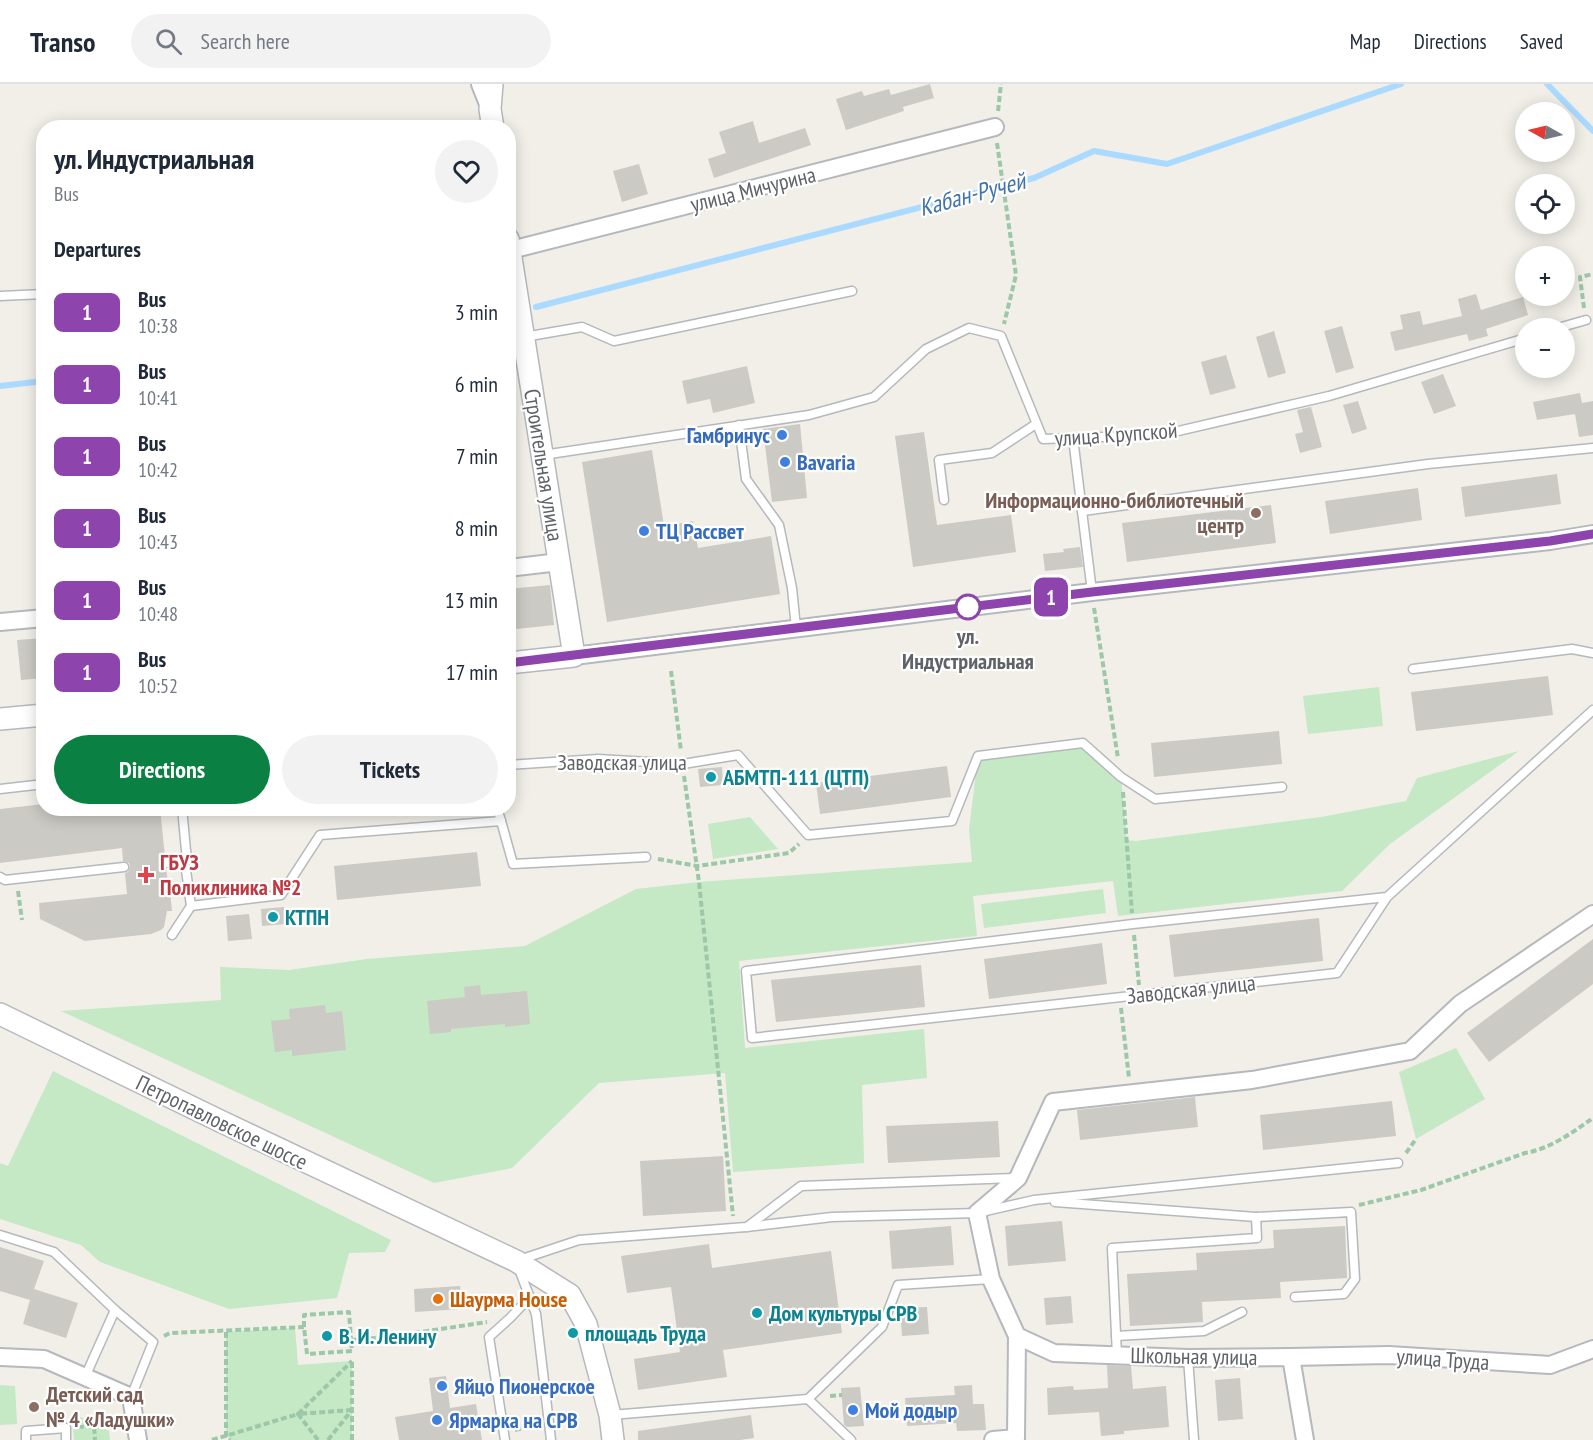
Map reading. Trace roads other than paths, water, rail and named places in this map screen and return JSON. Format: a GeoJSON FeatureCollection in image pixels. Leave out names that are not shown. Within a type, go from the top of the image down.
{"type":"FeatureCollection","features":[{"type":"Feature","properties":{"kind":"street"},"geometry":{"type":"LineString","coordinates":[[480,84],[491,118]]}},
{"type":"Feature","properties":{"kind":"street"},"geometry":{"type":"LineString","coordinates":[[491,118],[492,84]]}},
{"type":"Feature","properties":{"kind":"street","name":"улица Мичурина"},"geometry":{"type":"LineString","coordinates":[[516,245],[995,128]]}},
{"type":"Feature","properties":{"kind":"street","name":"Строительная улица"},"geometry":{"type":"LineString","coordinates":[[516,289],[574,656]]}},
{"type":"Feature","properties":{"kind":"street"},"geometry":{"type":"LineString","coordinates":[[516,662],[1092,592],[1550,541],[1593,534]]}},
{"type":"Feature","properties":{"kind":"street"},"geometry":{"type":"LineString","coordinates":[[516,566],[559,562]]}},
{"type":"Feature","properties":{"kind":"street"},"geometry":{"type":"LineString","coordinates":[[0,622],[36,619]]}},
{"type":"Feature","properties":{"kind":"street"},"geometry":{"type":"LineString","coordinates":[[0,719],[36,716]]}},
{"type":"Feature","properties":{"kind":"street"},"geometry":{"type":"LineString","coordinates":[[993,1440],[1016,1438],[1017,1336],[991,1279],[977,1213],[1018,1178],[1053,1102],[1252,1080],[1410,1051],[1460,1004],[1593,914]]}},
{"type":"Feature","properties":{"kind":"street","name":"Петропавловское шоссе"},"geometry":{"type":"LineString","coordinates":[[0,1014],[516,1261],[570,1295],[586,1324],[610,1415],[613,1440]]}},
{"type":"Feature","properties":{"kind":"street","name":"Школьная улица"},"geometry":{"type":"LineString","coordinates":[[1017,1336],[1054,1353],[1188,1358],[1290,1357],[1305,1440]]}},
{"type":"Feature","properties":{"kind":"street","name":"улица Труда"},"geometry":{"type":"LineString","coordinates":[[1290,1357],[1389,1355],[1550,1365],[1593,1349]]}},
{"type":"Feature","properties":{"kind":"street"},"geometry":{"type":"LineString","coordinates":[[0,1358],[44,1359],[131,1397],[138,1440]]}},
{"type":"Feature","properties":{"kind":"lane"},"geometry":{"type":"LineString","coordinates":[[524,337],[582,327],[614,341],[852,291]]}},
{"type":"Feature","properties":{"kind":"lane"},"geometry":{"type":"LineString","coordinates":[[0,297],[36,295]]}},
{"type":"Feature","properties":{"kind":"lane"},"geometry":{"type":"LineString","coordinates":[[1575,323],[1586,320]]}},
{"type":"Feature","properties":{"kind":"lane","name":"улица Крупской"},"geometry":{"type":"LineString","coordinates":[[739,425],[809,415],[874,397],[926,349],[969,328],[1001,336],[1043,439],[1161,435],[1329,396],[1515,341]]}},
{"type":"Feature","properties":{"kind":"lane"},"geometry":{"type":"LineString","coordinates":[[944,500],[939,460],[992,453],[1036,424]]}},
{"type":"Feature","properties":{"kind":"lane"},"geometry":{"type":"LineString","coordinates":[[542,455],[739,425],[746,479],[779,525],[792,588],[796,628]]}},
{"type":"Feature","properties":{"kind":"lane"},"geometry":{"type":"LineString","coordinates":[[1072,438],[1092,592]]}},
{"type":"Feature","properties":{"kind":"lane"},"geometry":{"type":"LineString","coordinates":[[1083,511],[1428,464],[1593,448]]}},
{"type":"Feature","properties":{"kind":"lane"},"geometry":{"type":"LineString","coordinates":[[1413,669],[1572,649],[1593,652]]}},
{"type":"Feature","properties":{"kind":"lane","name":"Заводская улица"},"geometry":{"type":"LineString","coordinates":[[1387,897],[1133,924],[746,971],[752,1038],[1337,973],[1387,897],[1591,712]]}},
{"type":"Feature","properties":{"kind":"lane","name":"Заводская улица"},"geometry":{"type":"LineString","coordinates":[[516,764],[598,759],[683,764],[738,756],[808,835],[952,820],[978,756],[1083,743],[1121,777],[1155,800],[1282,787]]}},
{"type":"Feature","properties":{"kind":"lane"},"geometry":{"type":"LineString","coordinates":[[0,789],[36,785]]}},
{"type":"Feature","properties":{"kind":"lane"},"geometry":{"type":"LineString","coordinates":[[165,863],[187,861],[183,816]]}},
{"type":"Feature","properties":{"kind":"lane"},"geometry":{"type":"LineString","coordinates":[[499,816],[513,864],[646,857]]}},
{"type":"Feature","properties":{"kind":"lane"},"geometry":{"type":"LineString","coordinates":[[191,906],[281,895],[320,836],[501,821]]}},
{"type":"Feature","properties":{"kind":"lane"},"geometry":{"type":"LineString","coordinates":[[0,877],[5,880],[124,867]]}},
{"type":"Feature","properties":{"kind":"lane"},"geometry":{"type":"LineString","coordinates":[[172,935],[191,906],[186,870]]}},
{"type":"Feature","properties":{"kind":"lane"},"geometry":{"type":"LineString","coordinates":[[551,1440],[536,1314],[516,1261],[579,1240],[746,1227],[832,1217],[977,1213],[1034,1200],[1398,1163]]}},
{"type":"Feature","properties":{"kind":"lane"},"geometry":{"type":"LineString","coordinates":[[746,1227],[801,1186],[1018,1178]]}},
{"type":"Feature","properties":{"kind":"lane"},"geometry":{"type":"LineString","coordinates":[[1034,1200],[1256,1217],[1351,1212],[1355,1279],[1344,1294],[1295,1297]]}},
{"type":"Feature","properties":{"kind":"lane"},"geometry":{"type":"LineString","coordinates":[[1117,1355],[1112,1248],[1257,1238],[1256,1217]]}},
{"type":"Feature","properties":{"kind":"lane"},"geometry":{"type":"LineString","coordinates":[[0,1235],[54,1252],[115,1310],[153,1341],[131,1397]]}},
{"type":"Feature","properties":{"kind":"lane"},"geometry":{"type":"LineString","coordinates":[[610,1415],[808,1399],[882,1327],[898,1285],[991,1279]]}},
{"type":"Feature","properties":{"kind":"lane"},"geometry":{"type":"LineString","coordinates":[[505,1440],[489,1338],[530,1297]]}},
{"type":"Feature","properties":{"kind":"lane"},"geometry":{"type":"LineString","coordinates":[[85,1377],[115,1310]]}},
{"type":"Feature","properties":{"kind":"lane"},"geometry":{"type":"LineString","coordinates":[[1116,1336],[1204,1331],[1242,1312]]}},
{"type":"Feature","properties":{"kind":"lane"},"geometry":{"type":"LineString","coordinates":[[1188,1358],[1194,1440]]}},
{"type":"Feature","properties":{"kind":"lane"},"geometry":{"type":"LineString","coordinates":[[808,1399],[851,1440]]}},
{"type":"Feature","properties":{"kind":"lane"},"geometry":{"type":"LineString","coordinates":[[26,1440],[26,1431],[66,1428],[66,1440]]}},
{"type":"Feature","properties":{"kind":"waterway","name":"Кабан-Ручей"},"geometry":{"type":"LineString","coordinates":[[536,307],[1034,178],[1094,151],[1167,164],[1401,84]]}},
{"type":"Feature","properties":{"kind":"waterway","name":"Кабан-Ручей"},"geometry":{"type":"LineString","coordinates":[[1547,84],[1593,131]]}},
{"type":"Feature","properties":{"kind":"waterway","name":"Кабан-Ручей"},"geometry":{"type":"LineString","coordinates":[[0,386],[36,382]]}},
{"type":"Feature","properties":{"kind":"place","name":"Гамбринус"},"geometry":{"type":"Point","coordinates":[782,435]}},
{"type":"Feature","properties":{"kind":"place","name":"Bavaria"},"geometry":{"type":"Point","coordinates":[785,462]}},
{"type":"Feature","properties":{"kind":"place","name":"Информационно-библиотечный центр"},"geometry":{"type":"Point","coordinates":[1256,513]}},
{"type":"Feature","properties":{"kind":"place","name":"ТЦ Рассвет"},"geometry":{"type":"Point","coordinates":[644,531]}},
{"type":"Feature","properties":{"kind":"place","name":"ул. Индустриальная"},"geometry":{"type":"Point","coordinates":[968,607]}},
{"type":"Feature","properties":{"kind":"place","name":"АБМТП-111 (ЦТП)"},"geometry":{"type":"Point","coordinates":[711,777]}},
{"type":"Feature","properties":{"kind":"place","name":"ГБУЗ Поликлиника №2"},"geometry":{"type":"Point","coordinates":[146,875]}},
{"type":"Feature","properties":{"kind":"place","name":"КТПН"},"geometry":{"type":"Point","coordinates":[273,917]}},
{"type":"Feature","properties":{"kind":"place","name":"Шаурма House"},"geometry":{"type":"Point","coordinates":[438,1299]}},
{"type":"Feature","properties":{"kind":"place","name":"Дом культуры СРВ"},"geometry":{"type":"Point","coordinates":[757,1313]}},
{"type":"Feature","properties":{"kind":"place","name":"площадь Труда"},"geometry":{"type":"Point","coordinates":[573,1333]}},
{"type":"Feature","properties":{"kind":"place","name":"В. И. Ленину"},"geometry":{"type":"Point","coordinates":[327,1336]}},
{"type":"Feature","properties":{"kind":"place","name":"Яйцо Пионерское"},"geometry":{"type":"Point","coordinates":[442,1386]}},
{"type":"Feature","properties":{"kind":"place","name":"Детский сад № 4 «Ладушки»"},"geometry":{"type":"Point","coordinates":[34,1407]}},
{"type":"Feature","properties":{"kind":"place","name":"Мой додыр"},"geometry":{"type":"Point","coordinates":[853,1410]}},
{"type":"Feature","properties":{"kind":"place","name":"Ярмарка на СРВ"},"geometry":{"type":"Point","coordinates":[437,1420]}}]}
